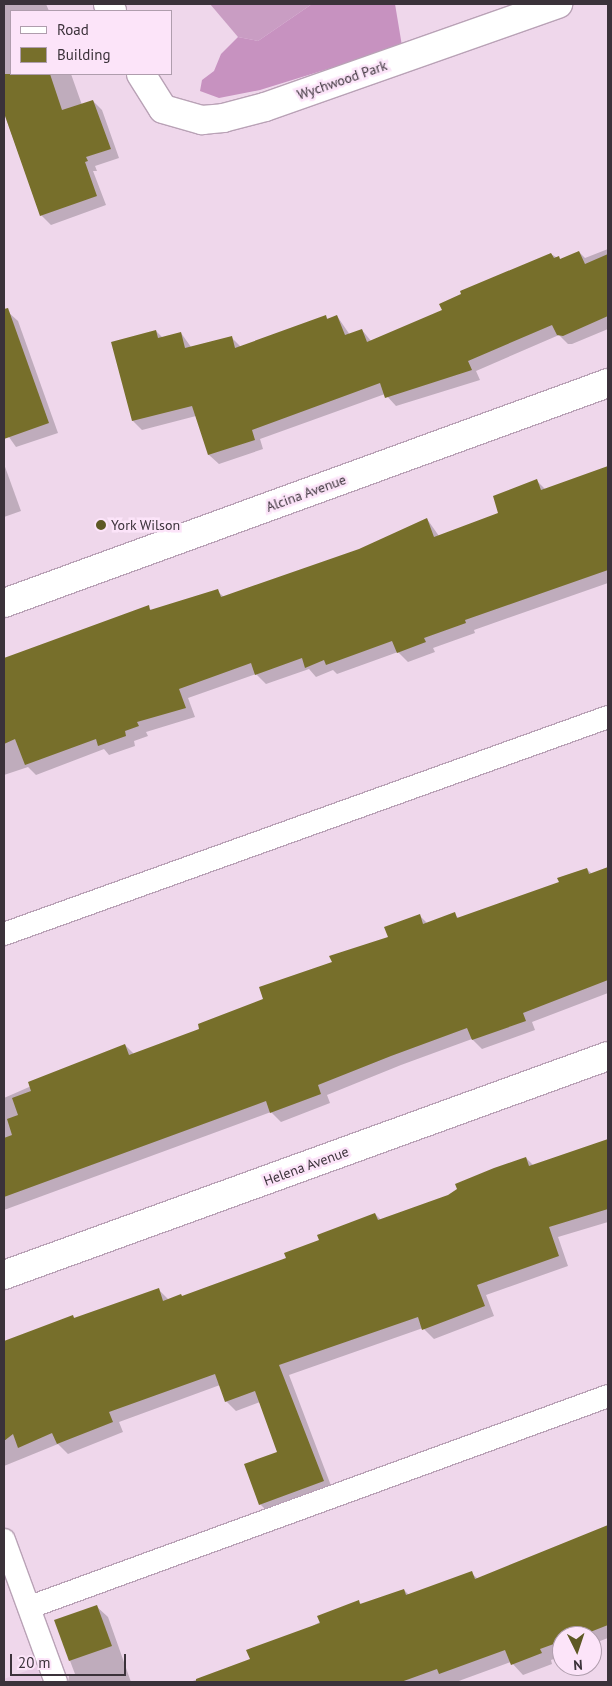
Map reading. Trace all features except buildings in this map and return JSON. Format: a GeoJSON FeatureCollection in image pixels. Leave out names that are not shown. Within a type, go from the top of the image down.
{"type":"FeatureCollection","features":[{"type":"Feature","properties":{"kind":"street","name":"Wychwood Park"},"geometry":{"type":"LineString","coordinates":[[142,75],[162,109],[202,120],[223,118],[265,108],[558,4]]}},
{"type":"Feature","properties":{"kind":"street","name":"Alcina Avenue"},"geometry":{"type":"LineString","coordinates":[[4,603],[608,384]]}},
{"type":"Feature","properties":{"kind":"street","name":"Helena Avenue"},"geometry":{"type":"LineString","coordinates":[[4,1275],[608,1056]]}},
{"type":"Feature","properties":{"kind":"lane"},"geometry":{"type":"LineString","coordinates":[[4,934],[608,717]]}},
{"type":"Feature","properties":{"kind":"lane"},"geometry":{"type":"LineString","coordinates":[[30,1607],[608,1396]]}},
{"type":"Feature","properties":{"kind":"lane"},"geometry":{"type":"LineString","coordinates":[[4,1540],[12,1586],[30,1607],[56,1682]]}},
{"type":"Feature","properties":{"kind":"shaded area"},"geometry":{"type":"Polygon","coordinates":[[[210,4],[312,4],[258,41],[238,37],[210,4]]]}},
{"type":"Feature","properties":{"kind":"shaded area"},"geometry":{"type":"Polygon","coordinates":[[[312,4],[395,4],[402,46],[260,90],[219,98],[200,91],[202,80],[214,71],[221,54],[238,37],[258,41],[312,4]]]}},
{"type":"Feature","properties":{"kind":"shaded area"},"geometry":{"type":"Polygon","coordinates":[[[37,1667],[42,1682],[4,1682],[4,1679],[37,1667]]]}},
{"type":"Feature","properties":{"kind":"place","name":"York Wilson"},"geometry":{"type":"Point","coordinates":[101,525]}}]}
